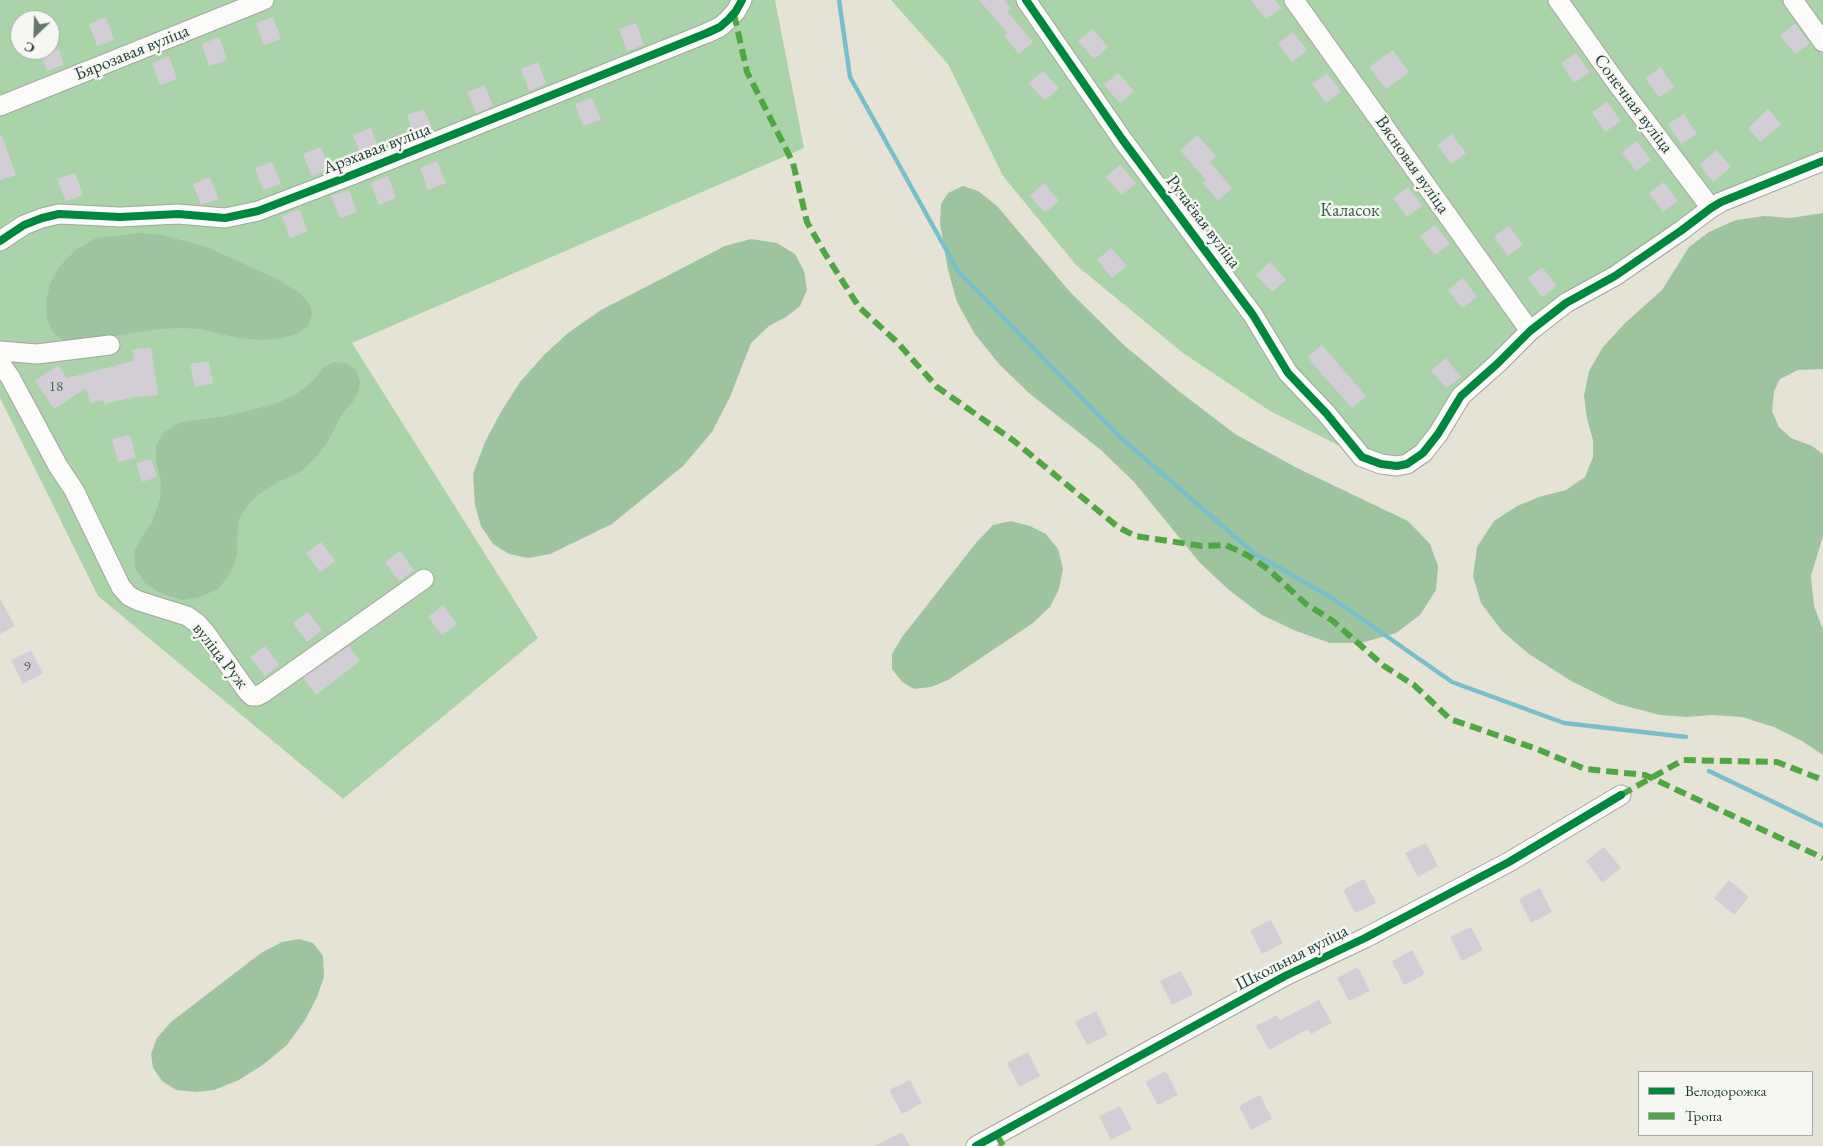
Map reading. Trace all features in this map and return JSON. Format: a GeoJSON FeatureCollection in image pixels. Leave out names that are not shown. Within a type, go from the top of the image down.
{"type":"FeatureCollection","features":[{"type":"Feature","properties":{"kind":"street","name":"Бярозавая вуліца"},"geometry":{"type":"LineString","coordinates":[[0,106],[264,0]]}},
{"type":"Feature","properties":{"kind":"street","name":"Арэхавая вуліца"},"geometry":{"type":"LineString","coordinates":[[0,241],[24,225],[59,214],[120,216],[178,214],[225,218],[258,211],[444,139],[707,33],[720,27],[729,19],[742,0]]}},
{"type":"Feature","properties":{"kind":"street","name":"Ручаёвая вуліца"},"geometry":{"type":"LineString","coordinates":[[1026,0],[1122,139],[1253,315],[1288,373],[1326,413],[1362,457],[1381,464],[1397,466],[1407,464],[1416,458],[1434,440],[1462,396],[1530,331]]}},
{"type":"Feature","properties":{"kind":"street","name":"Вясновая вуліца"},"geometry":{"type":"LineString","coordinates":[[1294,0],[1530,331]]}},
{"type":"Feature","properties":{"kind":"street","name":"Сонечная вуліца"},"geometry":{"type":"LineString","coordinates":[[1558,0],[1616,82],[1711,208]]}},
{"type":"Feature","properties":{"kind":"street"},"geometry":{"type":"LineString","coordinates":[[1794,0],[1823,42]]}},
{"type":"Feature","properties":{"kind":"street"},"geometry":{"type":"LineString","coordinates":[[1530,331],[1566,303],[1615,276],[1711,208],[1823,161]]}},
{"type":"Feature","properties":{"kind":"street"},"geometry":{"type":"LineString","coordinates":[[0,351],[37,354],[110,345]]}},
{"type":"Feature","properties":{"kind":"street","name":"вуліца Руж"},"geometry":{"type":"LineString","coordinates":[[0,363],[10,377],[58,466],[74,490],[121,587],[129,596],[139,601],[187,616],[197,623],[206,632],[252,696],[263,693],[424,579]]}},
{"type":"Feature","properties":{"kind":"street","name":"Школьная вуліца"},"geometry":{"type":"LineString","coordinates":[[976,1146],[1285,976],[1365,938],[1508,862],[1621,795]]}},
{"type":"Feature","properties":{"kind":"green space"},"geometry":{"type":"Polygon","coordinates":[[[0,0],[775,0],[804,148],[352,343],[538,638],[343,799],[98,596],[0,398],[0,0]]]}},
{"type":"Feature","properties":{"kind":"green space","name":"Каласок"},"geometry":{"type":"Polygon","coordinates":[[[891,0],[1823,0],[1823,161],[1721,202],[1530,331],[1416,458],[1362,457],[1270,411],[1183,353],[1076,265],[1003,176],[948,64],[891,0]]]}},
{"type":"Feature","properties":{"kind":"green space"},"geometry":{"type":"Polygon","coordinates":[[[963,186],[978,191],[997,206],[1071,293],[1125,346],[1180,392],[1235,434],[1297,468],[1408,521],[1430,544],[1438,566],[1436,590],[1420,615],[1396,633],[1361,643],[1330,643],[1296,631],[1262,615],[1229,590],[1200,563],[1134,482],[1101,450],[1030,394],[999,364],[974,333],[957,302],[948,270],[940,224],[941,204],[948,193],[963,186]]]}},
{"type":"Feature","properties":{"kind":"green space"},"geometry":{"type":"Polygon","coordinates":[[[1823,213],[1823,369],[1798,370],[1780,379],[1774,391],[1772,411],[1779,427],[1791,438],[1812,446],[1823,454],[1823,536],[1811,576],[1814,606],[1823,630],[1823,755],[1802,741],[1774,727],[1742,717],[1660,715],[1618,704],[1571,681],[1529,654],[1502,631],[1481,603],[1473,576],[1477,547],[1494,521],[1517,506],[1539,497],[1566,490],[1585,477],[1593,457],[1593,440],[1587,419],[1584,396],[1589,371],[1603,347],[1625,323],[1662,290],[1689,247],[1709,232],[1736,220],[1764,216],[1790,218],[1823,213]]]}},
{"type":"Feature","properties":{"kind":"green space"},"geometry":{"type":"Polygon","coordinates":[[[140,233],[162,235],[207,247],[277,279],[301,294],[310,305],[312,315],[308,326],[297,334],[283,338],[261,340],[238,338],[200,329],[181,328],[160,329],[76,342],[64,341],[54,334],[47,319],[46,301],[50,284],[59,267],[77,249],[96,238],[140,233]]]}},
{"type":"Feature","properties":{"kind":"green space"},"geometry":{"type":"Polygon","coordinates":[[[751,239],[777,243],[795,254],[804,271],[807,290],[800,306],[786,317],[769,326],[751,343],[730,397],[712,432],[683,466],[612,524],[550,554],[528,558],[509,554],[493,544],[481,526],[475,505],[473,474],[485,442],[520,382],[544,355],[568,333],[601,310],[725,246],[751,239]]]}},
{"type":"Feature","properties":{"kind":"green space"},"geometry":{"type":"Polygon","coordinates":[[[333,362],[346,363],[356,370],[360,382],[358,393],[342,414],[328,441],[315,458],[300,472],[278,482],[259,494],[246,507],[238,522],[237,556],[230,574],[218,589],[200,597],[182,600],[162,594],[145,583],[135,568],[134,552],[153,520],[160,499],[161,481],[156,462],[156,446],[163,433],[179,423],[222,417],[275,404],[295,395],[313,381],[323,368],[333,362]]]}},
{"type":"Feature","properties":{"kind":"green space"},"geometry":{"type":"Polygon","coordinates":[[[1011,521],[1030,526],[1046,534],[1058,549],[1063,569],[1059,589],[1050,607],[1033,623],[948,680],[931,687],[914,689],[902,682],[892,669],[892,654],[902,637],[976,543],[993,525],[1011,521]]]}},
{"type":"Feature","properties":{"kind":"green space"},"geometry":{"type":"Polygon","coordinates":[[[299,939],[313,943],[323,956],[324,977],[317,997],[305,1020],[287,1045],[264,1064],[239,1080],[214,1090],[196,1092],[176,1090],[162,1081],[153,1068],[151,1054],[157,1038],[171,1022],[261,953],[282,942],[299,939]]]}},
{"type":"Feature","properties":{"kind":"building"},"geometry":{"type":"Polygon","coordinates":[[[979,0],[1004,0],[1011,8],[1007,11],[1033,42],[1019,54],[1004,36],[1007,32],[979,0]]]}},
{"type":"Feature","properties":{"kind":"building"},"geometry":{"type":"Polygon","coordinates":[[[1251,0],[1275,0],[1281,8],[1266,19],[1251,0]]]}},
{"type":"Feature","properties":{"kind":"building"},"geometry":{"type":"Polygon","coordinates":[[[106,17],[114,40],[97,46],[89,24],[106,17]]]}},
{"type":"Feature","properties":{"kind":"building"},"geometry":{"type":"Polygon","coordinates":[[[273,17],[281,39],[264,45],[256,23],[273,17]]]}},
{"type":"Feature","properties":{"kind":"building"},"geometry":{"type":"Polygon","coordinates":[[[636,23],[644,45],[627,51],[619,29],[636,23]]]}},
{"type":"Feature","properties":{"kind":"building"},"geometry":{"type":"Polygon","coordinates":[[[1795,24],[1810,43],[1795,54],[1780,35],[1795,24]]]}},
{"type":"Feature","properties":{"kind":"building"},"geometry":{"type":"Polygon","coordinates":[[[1093,29],[1108,47],[1094,59],[1078,41],[1093,29]]]}},
{"type":"Feature","properties":{"kind":"building"},"geometry":{"type":"Polygon","coordinates":[[[1293,32],[1307,50],[1292,62],[1278,43],[1293,32]]]}},
{"type":"Feature","properties":{"kind":"building"},"geometry":{"type":"Polygon","coordinates":[[[219,37],[227,60],[209,66],[202,44],[219,37]]]}},
{"type":"Feature","properties":{"kind":"building"},"geometry":{"type":"Polygon","coordinates":[[[1393,50],[1409,72],[1386,89],[1369,67],[1393,50]]]}},
{"type":"Feature","properties":{"kind":"building"},"geometry":{"type":"Polygon","coordinates":[[[60,53],[64,65],[47,71],[43,60],[60,60],[60,53]]]}},
{"type":"Feature","properties":{"kind":"building"},"geometry":{"type":"Polygon","coordinates":[[[1576,53],[1590,72],[1574,83],[1561,63],[1576,53]]]}},
{"type":"Feature","properties":{"kind":"building"},"geometry":{"type":"Polygon","coordinates":[[[169,56],[177,79],[160,85],[152,63],[169,56]]]}},
{"type":"Feature","properties":{"kind":"building"},"geometry":{"type":"Polygon","coordinates":[[[538,62],[546,84],[529,91],[521,69],[538,62]]]}},
{"type":"Feature","properties":{"kind":"building"},"geometry":{"type":"Polygon","coordinates":[[[1661,67],[1674,87],[1659,97],[1645,78],[1661,67]]]}},
{"type":"Feature","properties":{"kind":"building"},"geometry":{"type":"Polygon","coordinates":[[[1043,71],[1059,88],[1045,101],[1029,83],[1043,71]]]}},
{"type":"Feature","properties":{"kind":"building"},"geometry":{"type":"Polygon","coordinates":[[[1118,73],[1134,91],[1120,103],[1104,85],[1118,73]]]}},
{"type":"Feature","properties":{"kind":"building"},"geometry":{"type":"Polygon","coordinates":[[[1327,73],[1341,92],[1326,103],[1312,84],[1327,73]]]}},
{"type":"Feature","properties":{"kind":"building"},"geometry":{"type":"Polygon","coordinates":[[[485,85],[493,106],[476,113],[467,92],[485,85]]]}},
{"type":"Feature","properties":{"kind":"building"},"geometry":{"type":"Polygon","coordinates":[[[592,98],[601,120],[583,126],[575,104],[592,98]]]}},
{"type":"Feature","properties":{"kind":"building"},"geometry":{"type":"Polygon","coordinates":[[[1607,102],[1621,121],[1605,132],[1592,112],[1607,102]]]}},
{"type":"Feature","properties":{"kind":"building"},"geometry":{"type":"Polygon","coordinates":[[[424,109],[433,131],[415,138],[407,115],[424,109]]]}},
{"type":"Feature","properties":{"kind":"building"},"geometry":{"type":"Polygon","coordinates":[[[1768,109],[1781,124],[1760,142],[1748,128],[1768,109]]]}},
{"type":"Feature","properties":{"kind":"building"},"geometry":{"type":"Polygon","coordinates":[[[1684,114],[1697,134],[1681,144],[1668,124],[1684,114]]]}},
{"type":"Feature","properties":{"kind":"building"},"geometry":{"type":"Polygon","coordinates":[[[371,128],[379,150],[362,157],[353,135],[371,128]]]}},
{"type":"Feature","properties":{"kind":"building"},"geometry":{"type":"Polygon","coordinates":[[[1452,134],[1466,153],[1451,164],[1437,145],[1452,134]]]}},
{"type":"Feature","properties":{"kind":"building"},"geometry":{"type":"Polygon","coordinates":[[[1197,135],[1216,156],[1210,162],[1232,188],[1218,201],[1203,183],[1206,180],[1180,150],[1197,135]]]}},
{"type":"Feature","properties":{"kind":"building"},"geometry":{"type":"Polygon","coordinates":[[[0,136],[2,136],[16,175],[0,180],[0,136]]]}},
{"type":"Feature","properties":{"kind":"building"},"geometry":{"type":"Polygon","coordinates":[[[1637,141],[1651,160],[1636,171],[1622,152],[1637,141]]]}},
{"type":"Feature","properties":{"kind":"building"},"geometry":{"type":"Polygon","coordinates":[[[321,147],[329,169],[312,176],[303,154],[321,147]]]}},
{"type":"Feature","properties":{"kind":"building"},"geometry":{"type":"Polygon","coordinates":[[[1717,150],[1731,167],[1713,182],[1699,165],[1717,150]]]}},
{"type":"Feature","properties":{"kind":"building"},"geometry":{"type":"Polygon","coordinates":[[[437,161],[446,183],[428,190],[420,168],[437,161]]]}},
{"type":"Feature","properties":{"kind":"building"},"geometry":{"type":"Polygon","coordinates":[[[272,162],[281,184],[263,190],[255,168],[272,162]]]}},
{"type":"Feature","properties":{"kind":"building"},"geometry":{"type":"Polygon","coordinates":[[[1120,165],[1136,183],[1122,195],[1106,177],[1120,165]]]}},
{"type":"Feature","properties":{"kind":"building"},"geometry":{"type":"Polygon","coordinates":[[[75,173],[83,195],[66,201],[57,179],[75,173]]]}},
{"type":"Feature","properties":{"kind":"building"},"geometry":{"type":"Polygon","coordinates":[[[388,176],[396,198],[379,205],[371,183],[388,176]]]}},
{"type":"Feature","properties":{"kind":"building"},"geometry":{"type":"Polygon","coordinates":[[[210,177],[219,199],[201,205],[193,184],[210,177]]]}},
{"type":"Feature","properties":{"kind":"building"},"geometry":{"type":"Polygon","coordinates":[[[1664,182],[1678,201],[1663,212],[1649,193],[1664,182]]]}},
{"type":"Feature","properties":{"kind":"building"},"geometry":{"type":"Polygon","coordinates":[[[1044,183],[1059,201],[1045,213],[1030,196],[1044,183]]]}},
{"type":"Feature","properties":{"kind":"building"},"geometry":{"type":"Polygon","coordinates":[[[1408,187],[1422,206],[1407,217],[1393,198],[1408,187]]]}},
{"type":"Feature","properties":{"kind":"building"},"geometry":{"type":"Polygon","coordinates":[[[349,190],[357,212],[340,218],[331,196],[349,190]]]}},
{"type":"Feature","properties":{"kind":"building"},"geometry":{"type":"Polygon","coordinates":[[[299,209],[308,231],[290,238],[282,216],[299,209]]]}},
{"type":"Feature","properties":{"kind":"building"},"geometry":{"type":"Polygon","coordinates":[[[1435,225],[1450,244],[1435,255],[1420,236],[1435,225]]]}},
{"type":"Feature","properties":{"kind":"building"},"geometry":{"type":"Polygon","coordinates":[[[1509,226],[1523,245],[1508,256],[1494,237],[1509,226]]]}},
{"type":"Feature","properties":{"kind":"building"},"geometry":{"type":"Polygon","coordinates":[[[1111,248],[1127,266],[1112,278],[1097,260],[1111,248]]]}},
{"type":"Feature","properties":{"kind":"building"},"geometry":{"type":"Polygon","coordinates":[[[1270,262],[1286,280],[1272,292],[1256,275],[1270,262]]]}},
{"type":"Feature","properties":{"kind":"building"},"geometry":{"type":"Polygon","coordinates":[[[1542,267],[1557,286],[1542,297],[1528,278],[1542,267]]]}},
{"type":"Feature","properties":{"kind":"building"},"geometry":{"type":"Polygon","coordinates":[[[1463,278],[1477,297],[1462,308],[1448,290],[1463,278]]]}},
{"type":"Feature","properties":{"kind":"building"},"geometry":{"type":"Polygon","coordinates":[[[1322,345],[1366,396],[1352,408],[1307,357],[1322,345]]]}},
{"type":"Feature","properties":{"kind":"building"},"geometry":{"type":"Polygon","coordinates":[[[151,347],[158,395],[139,396],[104,404],[103,400],[90,403],[86,388],[54,409],[35,381],[58,365],[67,378],[134,361],[132,350],[151,347]]]}},
{"type":"Feature","properties":{"kind":"building"},"geometry":{"type":"Polygon","coordinates":[[[1446,358],[1461,377],[1446,388],[1431,370],[1446,358]]]}},
{"type":"Feature","properties":{"kind":"building"},"geometry":{"type":"Polygon","coordinates":[[[209,361],[213,384],[195,387],[190,364],[209,361]]]}},
{"type":"Feature","properties":{"kind":"building"},"geometry":{"type":"Polygon","coordinates":[[[130,435],[136,458],[118,462],[112,439],[130,435]]]}},
{"type":"Feature","properties":{"kind":"building"},"geometry":{"type":"Polygon","coordinates":[[[151,459],[157,477],[142,482],[136,463],[151,459]]]}},
{"type":"Feature","properties":{"kind":"building"},"geometry":{"type":"Polygon","coordinates":[[[321,542],[335,561],[320,572],[306,553],[321,542]]]}},
{"type":"Feature","properties":{"kind":"building"},"geometry":{"type":"Polygon","coordinates":[[[400,551],[414,570],[399,581],[385,562],[400,551]]]}},
{"type":"Feature","properties":{"kind":"building"},"geometry":{"type":"Polygon","coordinates":[[[0,599],[15,626],[0,634],[0,599]]]}},
{"type":"Feature","properties":{"kind":"building"},"geometry":{"type":"Polygon","coordinates":[[[443,605],[457,624],[442,635],[428,617],[443,605]]]}},
{"type":"Feature","properties":{"kind":"building"},"geometry":{"type":"Polygon","coordinates":[[[308,612],[322,630],[307,642],[293,623],[308,612]]]}},
{"type":"Feature","properties":{"kind":"building"},"geometry":{"type":"Polygon","coordinates":[[[265,646],[279,665],[265,676],[250,657],[265,646]]]}},
{"type":"Feature","properties":{"kind":"building"},"geometry":{"type":"Polygon","coordinates":[[[349,646],[360,661],[316,695],[303,678],[349,646]]]}},
{"type":"Feature","properties":{"kind":"building"},"geometry":{"type":"Polygon","coordinates":[[[31,650],[43,673],[23,684],[11,660],[31,650]]]}},
{"type":"Feature","properties":{"kind":"building"},"geometry":{"type":"Polygon","coordinates":[[[1426,843],[1438,866],[1418,877],[1405,853],[1426,843]]]}},
{"type":"Feature","properties":{"kind":"building"},"geometry":{"type":"Polygon","coordinates":[[[1604,847],[1621,868],[1602,883],[1586,861],[1604,847]]]}},
{"type":"Feature","properties":{"kind":"building"},"geometry":{"type":"Polygon","coordinates":[[[1364,879],[1376,903],[1355,913],[1343,890],[1364,879]]]}},
{"type":"Feature","properties":{"kind":"building"},"geometry":{"type":"Polygon","coordinates":[[[1729,880],[1749,897],[1734,915],[1714,898],[1729,880]]]}},
{"type":"Feature","properties":{"kind":"building"},"geometry":{"type":"Polygon","coordinates":[[[1540,888],[1552,912],[1531,923],[1519,899],[1540,888]]]}},
{"type":"Feature","properties":{"kind":"building"},"geometry":{"type":"Polygon","coordinates":[[[1271,920],[1283,943],[1262,954],[1250,930],[1271,920]]]}},
{"type":"Feature","properties":{"kind":"building"},"geometry":{"type":"Polygon","coordinates":[[[1471,927],[1483,950],[1462,961],[1450,937],[1471,927]]]}},
{"type":"Feature","properties":{"kind":"building"},"geometry":{"type":"Polygon","coordinates":[[[1412,950],[1425,974],[1404,985],[1392,961],[1412,950]]]}},
{"type":"Feature","properties":{"kind":"building"},"geometry":{"type":"Polygon","coordinates":[[[1358,967],[1370,991],[1349,1001],[1337,978],[1358,967]]]}},
{"type":"Feature","properties":{"kind":"building"},"geometry":{"type":"Polygon","coordinates":[[[1181,971],[1193,994],[1172,1005],[1160,981],[1181,971]]]}},
{"type":"Feature","properties":{"kind":"building"},"geometry":{"type":"Polygon","coordinates":[[[1319,1000],[1332,1023],[1311,1034],[1308,1029],[1269,1050],[1256,1026],[1277,1015],[1280,1020],[1319,1000]]]}},
{"type":"Feature","properties":{"kind":"building"},"geometry":{"type":"Polygon","coordinates":[[[1096,1011],[1108,1035],[1087,1045],[1075,1022],[1096,1011]]]}},
{"type":"Feature","properties":{"kind":"building"},"geometry":{"type":"Polygon","coordinates":[[[1028,1052],[1040,1076],[1019,1087],[1007,1063],[1028,1052]]]}},
{"type":"Feature","properties":{"kind":"building"},"geometry":{"type":"Polygon","coordinates":[[[1166,1071],[1178,1095],[1158,1105],[1145,1082],[1166,1071]]]}},
{"type":"Feature","properties":{"kind":"building"},"geometry":{"type":"Polygon","coordinates":[[[910,1080],[922,1103],[902,1114],[889,1090],[910,1080]]]}},
{"type":"Feature","properties":{"kind":"building"},"geometry":{"type":"Polygon","coordinates":[[[1260,1095],[1272,1119],[1251,1130],[1239,1106],[1260,1095]]]}},
{"type":"Feature","properties":{"kind":"building"},"geometry":{"type":"Polygon","coordinates":[[[1120,1106],[1132,1129],[1111,1140],[1099,1116],[1120,1106]]]}},
{"type":"Feature","properties":{"kind":"building"},"geometry":{"type":"Polygon","coordinates":[[[902,1132],[910,1146],[874,1146],[902,1132]]]}},
{"type":"Feature","properties":{"kind":"waterway"},"geometry":{"type":"LineString","coordinates":[[839,0],[850,77],[958,271],[1121,438],[1255,554],[1332,598],[1452,682],[1564,723],[1686,737]]}},
{"type":"Feature","properties":{"kind":"waterway"},"geometry":{"type":"LineString","coordinates":[[1709,771],[1823,826]]}},
{"type":"Feature","properties":{"kind":"marked path"},"geometry":{"type":"LineString","coordinates":[[734,14],[747,72],[793,163],[807,222],[859,307],[897,342],[937,387],[1014,441],[1118,527],[1135,536],[1202,546],[1226,545],[1247,555],[1268,569],[1306,604],[1333,621],[1384,666],[1414,685],[1450,719],[1537,749],[1585,769],[1645,775],[1823,858]]}},
{"type":"Feature","properties":{"kind":"marked path"},"geometry":{"type":"LineString","coordinates":[[1621,795],[1683,760],[1777,762],[1823,780]]}},
{"type":"Feature","properties":{"kind":"marked path"},"geometry":{"type":"LineString","coordinates":[[997,1135],[1003,1146]]}},
{"type":"Feature","properties":{"kind":"cycle path"},"geometry":{"type":"LineString","coordinates":[[0,241],[24,225],[59,214],[120,217],[178,214],[225,218],[258,211],[707,33],[720,27],[729,19],[742,0]]}},
{"type":"Feature","properties":{"kind":"cycle path"},"geometry":{"type":"LineString","coordinates":[[1026,0],[1122,139],[1253,315],[1288,373],[1326,413],[1362,457],[1381,464],[1397,466],[1407,464],[1423,453],[1438,434],[1461,396],[1530,331],[1566,303],[1615,276],[1721,202],[1823,161]]}},
{"type":"Feature","properties":{"kind":"cycle path"},"geometry":{"type":"LineString","coordinates":[[976,1146],[1285,976],[1365,938],[1509,862],[1621,795]]}}]}
